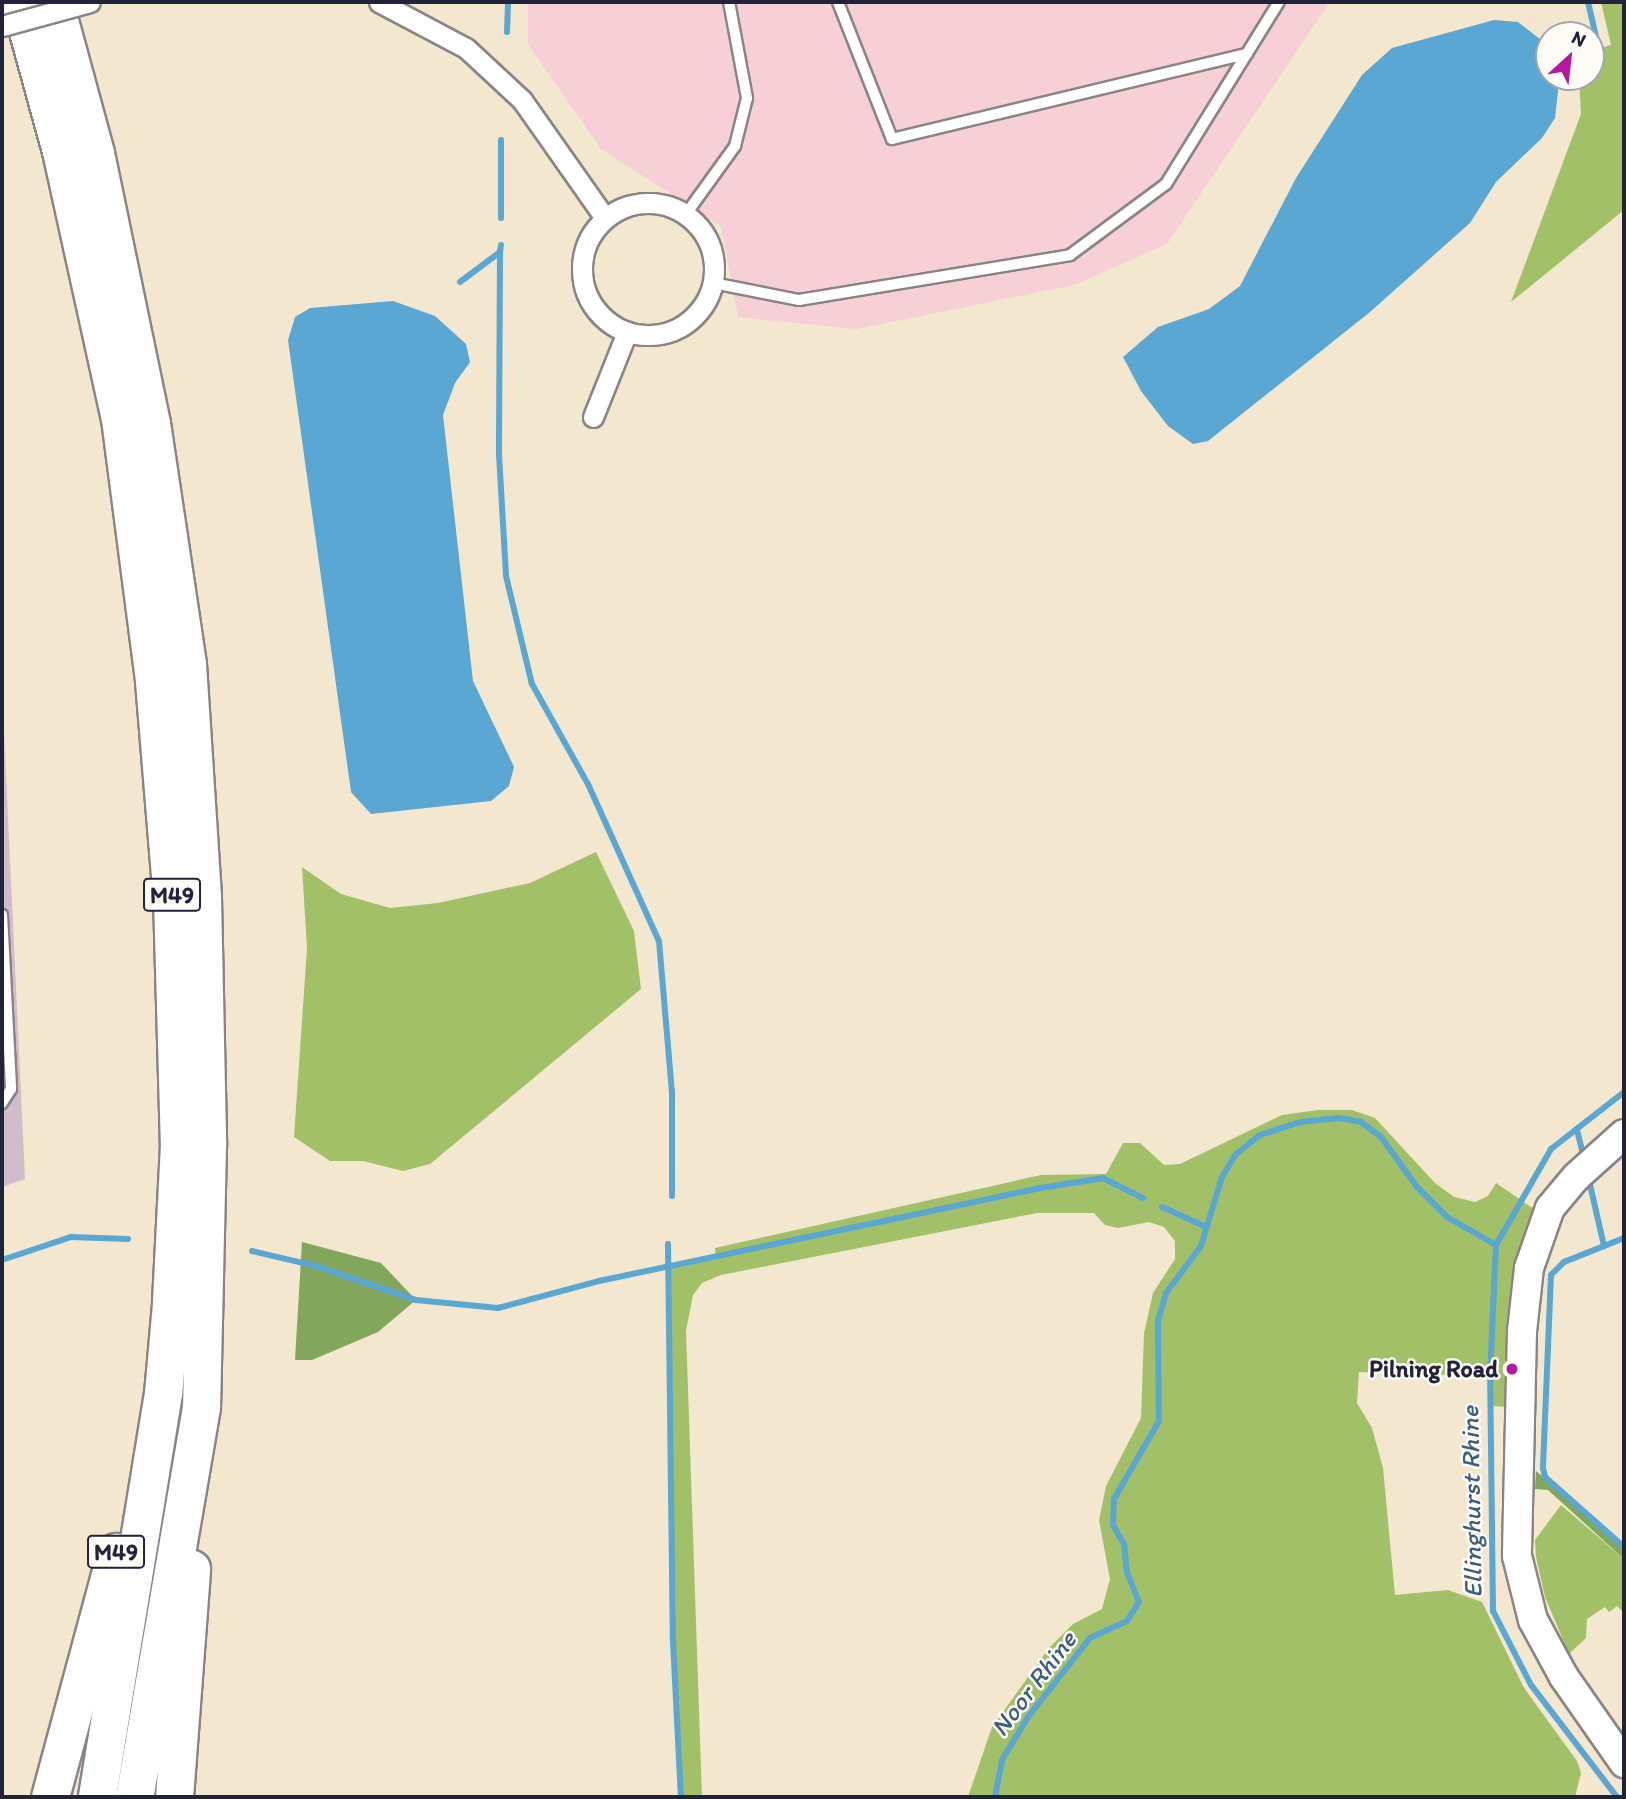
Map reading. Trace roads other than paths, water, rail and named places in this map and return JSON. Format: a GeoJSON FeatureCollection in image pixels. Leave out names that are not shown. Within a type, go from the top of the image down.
{"type":"FeatureCollection","features":[{"type":"Feature","properties":{"kind":"highway","name":"M49"},"geometry":{"type":"LineString","coordinates":[[20,2],[62,155],[120,418],[154,681],[172,898],[179,1144],[171,1304],[161,1406],[97,1797]]}},
{"type":"Feature","properties":{"kind":"highway","name":"M49"},"geometry":{"type":"LineString","coordinates":[[54,2],[96,153],[150,423],[187,664],[202,897],[206,1104],[201,1407],[174,1797]]}},
{"type":"Feature","properties":{"kind":"highway","name":"M49"},"geometry":{"type":"LineString","coordinates":[[50,1797],[129,1504],[171,1304]]}},
{"type":"Feature","properties":{"kind":"highway","name":"M49"},"geometry":{"type":"LineString","coordinates":[[134,1797],[201,1407]]}},
{"type":"Feature","properties":{"kind":"main road"},"geometry":{"type":"LineString","coordinates":[[1624,1134],[1576,1177],[1550,1208],[1529,1268],[1522,1331],[1517,1556],[1533,1620],[1564,1677],[1624,1763]]}},
{"type":"Feature","properties":{"kind":"street"},"geometry":{"type":"LineString","coordinates":[[2,26],[90,2]]}},
{"type":"Feature","properties":{"kind":"street"},"geometry":{"type":"LineString","coordinates":[[379,2],[405,6],[466,48],[522,100],[605,218]]}},
{"type":"Feature","properties":{"kind":"street"},"geometry":{"type":"LineString","coordinates":[[645,202],[686,214],[710,245],[713,282],[698,312],[671,331],[649,335],[628,332],[609,323],[585,291],[584,251],[605,218],[645,202]]}},
{"type":"Feature","properties":{"kind":"street"},"geometry":{"type":"LineString","coordinates":[[593,417],[628,332]]}},
{"type":"Feature","properties":{"kind":"lane"},"geometry":{"type":"LineString","coordinates":[[686,214],[734,146],[747,98],[729,2]]}},
{"type":"Feature","properties":{"kind":"lane"},"geometry":{"type":"LineString","coordinates":[[838,2],[892,139],[1247,54]]}},
{"type":"Feature","properties":{"kind":"lane"},"geometry":{"type":"LineString","coordinates":[[713,282],[799,300],[1070,255],[1166,184],[1279,2]]}},
{"type":"Feature","properties":{"kind":"lane"},"geometry":{"type":"LineString","coordinates":[[2,915],[11,1088],[2,1102]]}},
{"type":"Feature","properties":{"kind":"water"},"geometry":{"type":"Polygon","coordinates":[[[1494,20],[1518,22],[1535,35],[1535,91],[1558,91],[1555,118],[1542,138],[1496,182],[1470,223],[1370,312],[1208,441],[1193,444],[1168,426],[1141,391],[1123,357],[1158,327],[1209,309],[1240,286],[1296,178],[1362,75],[1392,48],[1494,20]]]}},
{"type":"Feature","properties":{"kind":"water"},"geometry":{"type":"Polygon","coordinates":[[[393,301],[435,316],[466,344],[470,362],[455,383],[443,415],[473,681],[514,767],[509,786],[491,801],[371,814],[351,792],[288,340],[295,317],[310,308],[393,301]]]}},
{"type":"Feature","properties":{"kind":"waterway"},"geometry":{"type":"LineString","coordinates":[[507,32],[508,2]]}},
{"type":"Feature","properties":{"kind":"waterway"},"geometry":{"type":"LineString","coordinates":[[1588,2],[1592,21]]}},
{"type":"Feature","properties":{"kind":"waterway"},"geometry":{"type":"LineString","coordinates":[[501,140],[501,218]]}},
{"type":"Feature","properties":{"kind":"waterway"},"geometry":{"type":"LineString","coordinates":[[460,282],[500,252],[501,245]]}},
{"type":"Feature","properties":{"kind":"waterway"},"geometry":{"type":"LineString","coordinates":[[500,252],[499,454],[506,576],[532,684],[588,784],[659,941],[672,1093],[672,1196]]}},
{"type":"Feature","properties":{"kind":"waterway","name":"Ellinghurst Rhine"},"geometry":{"type":"LineString","coordinates":[[1617,1797],[1531,1685],[1493,1611],[1490,1376],[1496,1245],[1551,1149],[1624,1092]]}},
{"type":"Feature","properties":{"kind":"waterway","name":"Noor Rhine"},"geometry":{"type":"LineString","coordinates":[[995,1797],[1002,1760],[1028,1717],[1090,1638],[1127,1621],[1139,1602],[1127,1572],[1124,1544],[1113,1525],[1114,1499],[1159,1421],[1158,1320],[1166,1293],[1201,1246],[1222,1177],[1235,1155],[1260,1135],[1300,1122],[1339,1118],[1361,1122],[1381,1137],[1417,1187],[1447,1217],[1496,1245]]}},
{"type":"Feature","properties":{"kind":"waterway"},"geometry":{"type":"LineString","coordinates":[[1577,1130],[1584,1159]]}},
{"type":"Feature","properties":{"kind":"waterway"},"geometry":{"type":"LineString","coordinates":[[1588,1176],[1604,1246]]}},
{"type":"Feature","properties":{"kind":"waterway"},"geometry":{"type":"LineString","coordinates":[[252,1251],[316,1266],[416,1300],[498,1308],[599,1281],[1041,1188],[1103,1178],[1143,1198]]}},
{"type":"Feature","properties":{"kind":"waterway"},"geometry":{"type":"LineString","coordinates":[[1162,1207],[1206,1227]]}},
{"type":"Feature","properties":{"kind":"waterway"},"geometry":{"type":"LineString","coordinates":[[2,1260],[71,1237],[128,1239]]}},
{"type":"Feature","properties":{"kind":"waterway"},"geometry":{"type":"LineString","coordinates":[[1624,1238],[1564,1262],[1551,1275],[1543,1468],[1545,1477],[1624,1547]]}},
{"type":"Feature","properties":{"kind":"waterway"},"geometry":{"type":"LineString","coordinates":[[668,1244],[673,1641],[681,1797]]}},
{"type":"Feature","properties":{"kind":"place","name":"Pilning Road"},"geometry":{"type":"Point","coordinates":[1512,1369]}}]}
